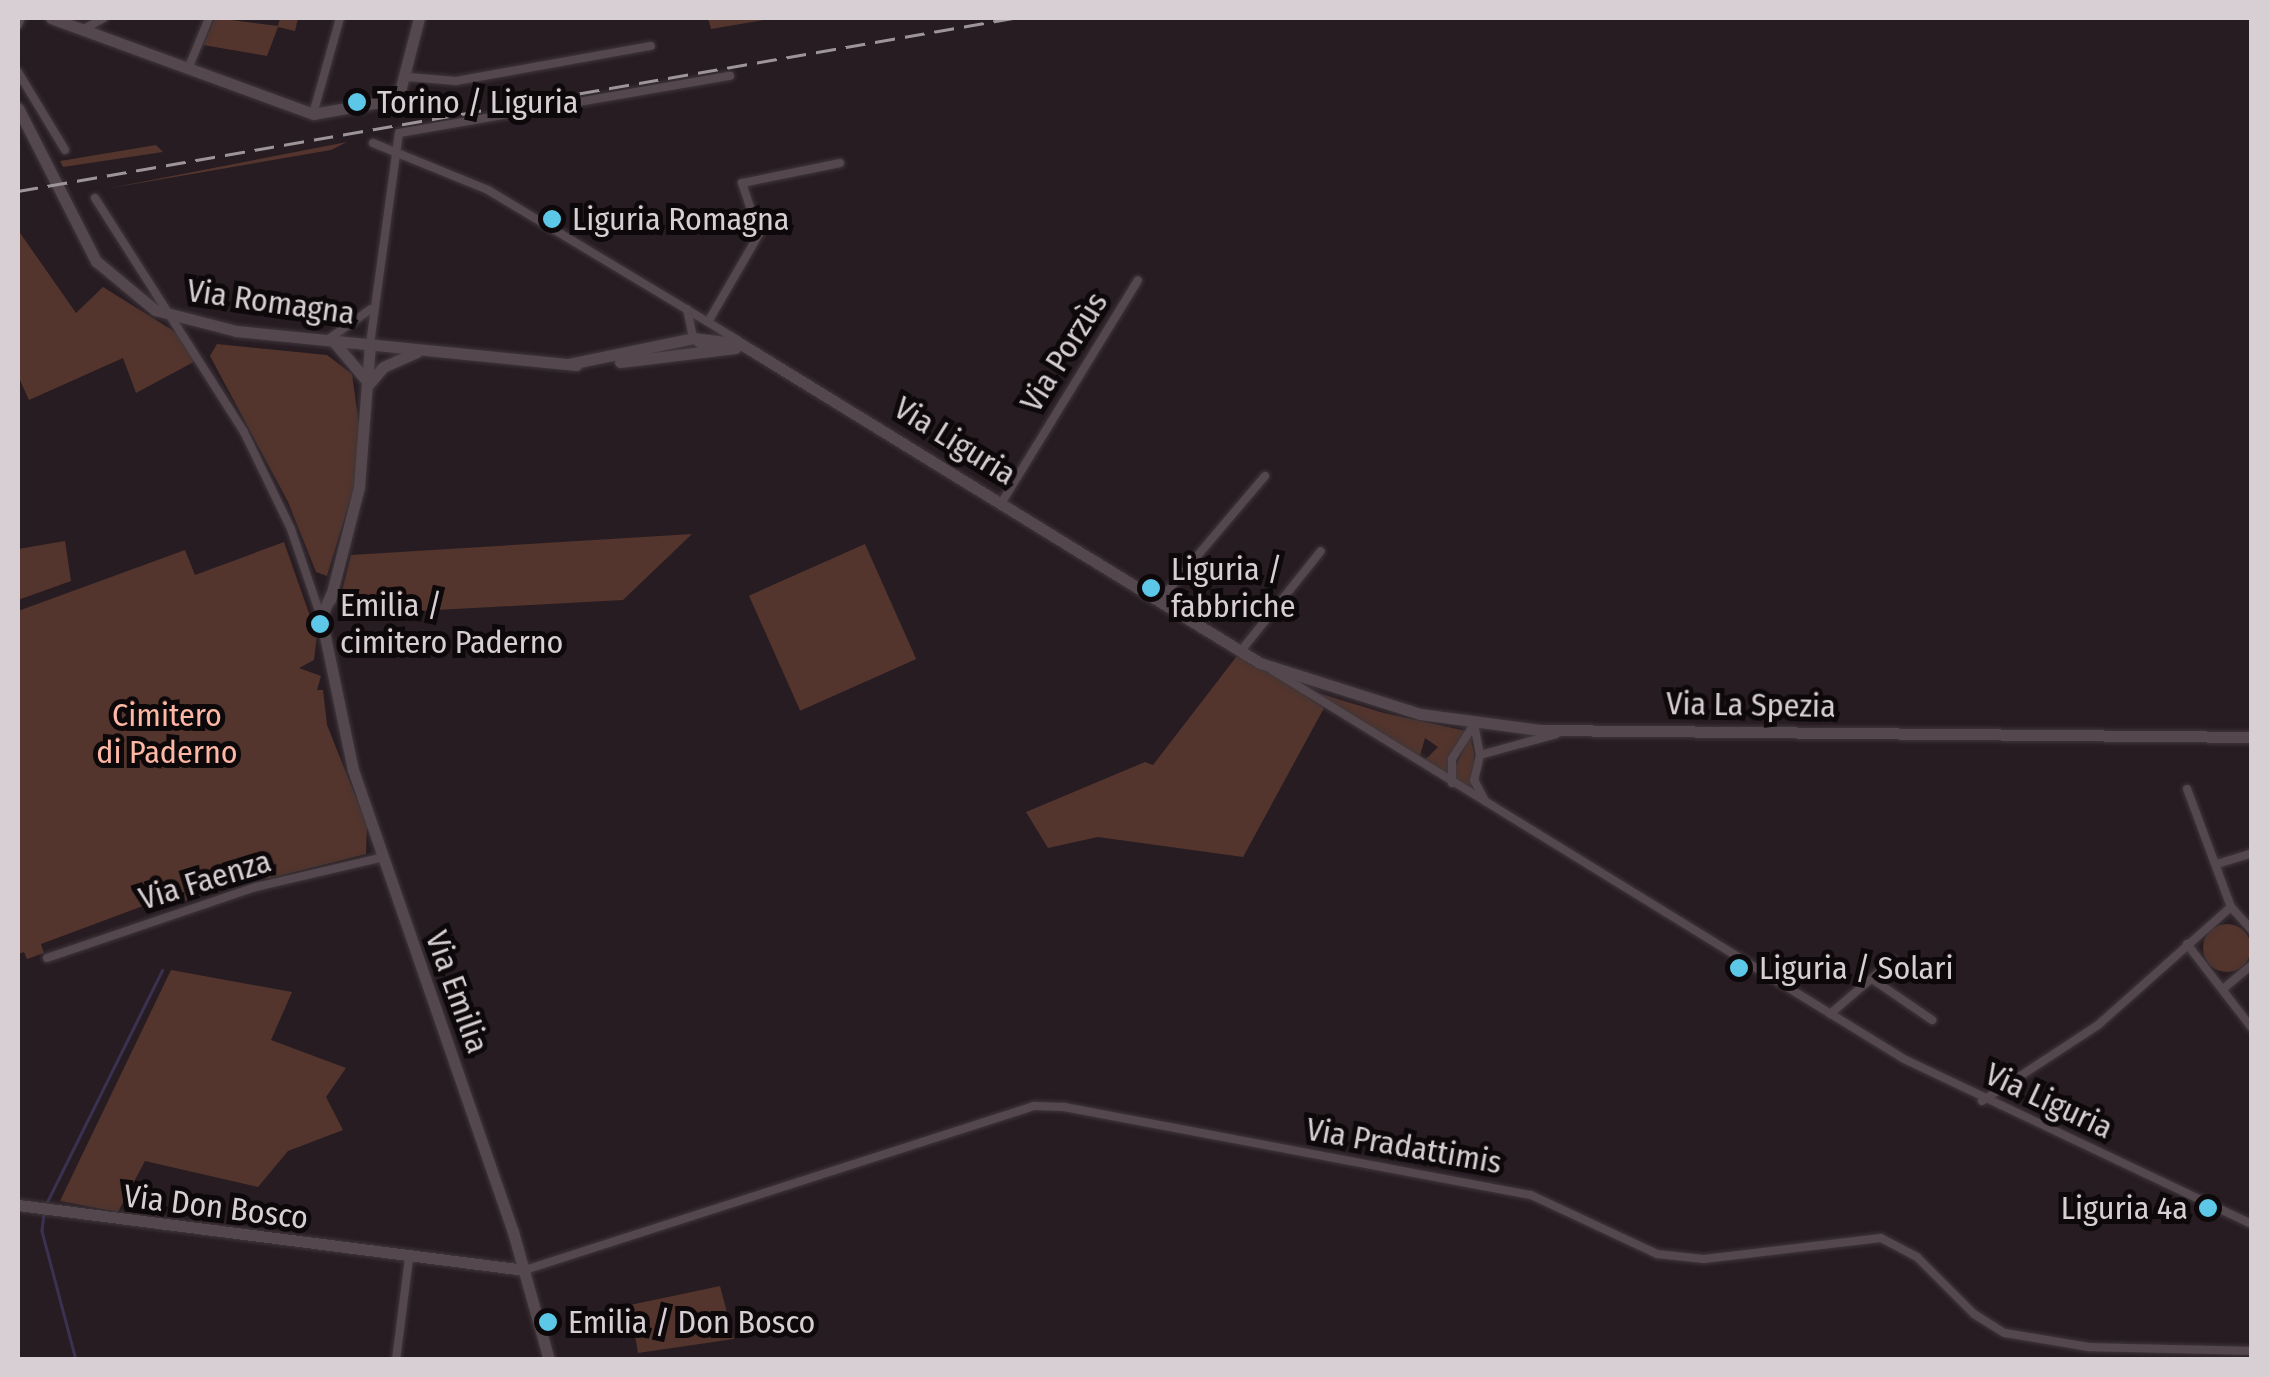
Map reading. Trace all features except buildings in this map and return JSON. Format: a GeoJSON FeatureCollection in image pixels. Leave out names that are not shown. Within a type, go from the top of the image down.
{"type":"FeatureCollection","features":[{"type":"Feature","properties":{"kind":"main road"},"geometry":{"type":"LineString","coordinates":[[51,18],[313,114],[382,101],[408,77],[419,18]]}},
{"type":"Feature","properties":{"kind":"main road","name":"Via Romagna"},"geometry":{"type":"LineString","coordinates":[[18,108],[96,261],[128,294],[175,318],[370,344],[568,364],[716,341]]}},
{"type":"Feature","properties":{"kind":"main road","name":"Via Romagna"},"geometry":{"type":"LineString","coordinates":[[568,364],[693,338],[754,350]]}},
{"type":"Feature","properties":{"kind":"main road"},"geometry":{"type":"LineString","coordinates":[[328,339],[356,362],[368,384],[390,362],[424,350]]}},
{"type":"Feature","properties":{"kind":"main road","name":"Via Emilia"},"geometry":{"type":"LineString","coordinates":[[370,344],[357,500],[321,617],[353,770],[380,858],[525,1270],[549,1360]]}},
{"type":"Feature","properties":{"kind":"main road","name":"Via Liguria"},"geometry":{"type":"LineString","coordinates":[[754,350],[1260,663]]}},
{"type":"Feature","properties":{"kind":"main road","name":"Via Emilia"},"geometry":{"type":"LineString","coordinates":[[327,639],[331,594]]}},
{"type":"Feature","properties":{"kind":"main road","name":"Via La Spezia"},"geometry":{"type":"LineString","coordinates":[[1260,663],[1394,708],[1474,724],[1568,731],[2252,737]]}},
{"type":"Feature","properties":{"kind":"main road","name":"Via Don Bosco"},"geometry":{"type":"LineString","coordinates":[[18,1204],[52,1213],[525,1270]]}},
{"type":"Feature","properties":{"kind":"street"},"geometry":{"type":"LineString","coordinates":[[18,25],[21,18]]}},
{"type":"Feature","properties":{"kind":"street"},"geometry":{"type":"LineString","coordinates":[[82,30],[104,18]]}},
{"type":"Feature","properties":{"kind":"street"},"geometry":{"type":"LineString","coordinates":[[188,70],[209,18]]}},
{"type":"Feature","properties":{"kind":"street"},"geometry":{"type":"LineString","coordinates":[[313,114],[340,18]]}},
{"type":"Feature","properties":{"kind":"street"},"geometry":{"type":"LineString","coordinates":[[408,77],[456,81],[650,46]]}},
{"type":"Feature","properties":{"kind":"street"},"geometry":{"type":"LineString","coordinates":[[18,72],[66,150]]}},
{"type":"Feature","properties":{"kind":"street"},"geometry":{"type":"LineString","coordinates":[[395,152],[399,133],[730,76]]}},
{"type":"Feature","properties":{"kind":"street"},"geometry":{"type":"LineString","coordinates":[[373,143],[488,190],[708,322],[716,341]]}},
{"type":"Feature","properties":{"kind":"street","name":"Via Emilia"},"geometry":{"type":"LineString","coordinates":[[370,344],[395,152]]}},
{"type":"Feature","properties":{"kind":"street"},"geometry":{"type":"LineString","coordinates":[[708,322],[758,237],[742,184],[840,163]]}},
{"type":"Feature","properties":{"kind":"street"},"geometry":{"type":"LineString","coordinates":[[95,198],[175,318],[270,484],[321,617]]}},
{"type":"Feature","properties":{"kind":"street","name":"Via Porzùs"},"geometry":{"type":"LineString","coordinates":[[1002,502],[1138,280]]}},
{"type":"Feature","properties":{"kind":"street"},"geometry":{"type":"LineString","coordinates":[[328,339],[362,320],[373,305]]}},
{"type":"Feature","properties":{"kind":"street"},"geometry":{"type":"LineString","coordinates":[[687,309],[693,338],[716,341]]}},
{"type":"Feature","properties":{"kind":"street"},"geometry":{"type":"LineString","coordinates":[[1159,601],[1265,476]]}},
{"type":"Feature","properties":{"kind":"street"},"geometry":{"type":"LineString","coordinates":[[1240,652],[1321,551]]}},
{"type":"Feature","properties":{"kind":"street","name":"Via Liguria"},"geometry":{"type":"LineString","coordinates":[[1260,663],[1830,1014],[1982,1100],[2252,1224]]}},
{"type":"Feature","properties":{"kind":"street"},"geometry":{"type":"LineString","coordinates":[[1474,724],[1480,755],[1474,780],[1490,806]]}},
{"type":"Feature","properties":{"kind":"street"},"geometry":{"type":"LineString","coordinates":[[1452,783],[1452,760],[1474,724]]}},
{"type":"Feature","properties":{"kind":"street"},"geometry":{"type":"LineString","coordinates":[[1480,755],[1568,731]]}},
{"type":"Feature","properties":{"kind":"street"},"geometry":{"type":"LineString","coordinates":[[2186,789],[2230,907],[2252,930]]}},
{"type":"Feature","properties":{"kind":"street"},"geometry":{"type":"LineString","coordinates":[[2217,864],[2252,853]]}},
{"type":"Feature","properties":{"kind":"street","name":"Via Faenza"},"geometry":{"type":"LineString","coordinates":[[47,958],[256,887],[380,858]]}},
{"type":"Feature","properties":{"kind":"street"},"geometry":{"type":"LineString","coordinates":[[1982,1100],[2098,1025],[2230,907]]}},
{"type":"Feature","properties":{"kind":"street"},"geometry":{"type":"LineString","coordinates":[[2187,944],[2252,1028]]}},
{"type":"Feature","properties":{"kind":"street"},"geometry":{"type":"LineString","coordinates":[[1830,1014],[1893,960]]}},
{"type":"Feature","properties":{"kind":"street"},"geometry":{"type":"LineString","coordinates":[[2223,989],[2252,966]]}},
{"type":"Feature","properties":{"kind":"street"},"geometry":{"type":"LineString","coordinates":[[1872,979],[1932,1020]]}},
{"type":"Feature","properties":{"kind":"street","name":"Via Pradattimis"},"geometry":{"type":"LineString","coordinates":[[525,1270],[1034,1106],[1064,1107],[1531,1194],[1657,1254],[1732,1257],[1833,1238],[1881,1238],[1917,1258],[1974,1314],[2005,1333],[2089,1347],[2252,1351]]}},
{"type":"Feature","properties":{"kind":"street"},"geometry":{"type":"LineString","coordinates":[[396,1360],[409,1259]]}},
{"type":"Feature","properties":{"kind":"green space"},"geometry":{"type":"Polygon","coordinates":[[[215,18],[278,26],[280,18],[298,18],[295,31],[278,27],[267,56],[203,45],[215,18]]]}},
{"type":"Feature","properties":{"kind":"green space"},"geometry":{"type":"Polygon","coordinates":[[[708,18],[776,18],[711,29],[708,18]]]}},
{"type":"Feature","properties":{"kind":"green space"},"geometry":{"type":"Polygon","coordinates":[[[347,142],[331,150],[105,189],[347,142]]]}},
{"type":"Feature","properties":{"kind":"green space"},"geometry":{"type":"Polygon","coordinates":[[[156,145],[163,152],[63,167],[60,161],[156,145]]]}},
{"type":"Feature","properties":{"kind":"green space"},"geometry":{"type":"Polygon","coordinates":[[[18,230],[76,313],[103,287],[193,343],[201,358],[136,393],[123,358],[29,400],[18,376],[18,230]]]}},
{"type":"Feature","properties":{"kind":"green space"},"geometry":{"type":"Polygon","coordinates":[[[217,344],[327,355],[352,374],[359,425],[354,487],[327,576],[316,572],[288,502],[210,356],[217,344]]]}},
{"type":"Feature","properties":{"kind":"green space"},"geometry":{"type":"Polygon","coordinates":[[[692,534],[623,600],[363,614],[340,599],[351,555],[692,534]]]}},
{"type":"Feature","properties":{"kind":"green space"},"geometry":{"type":"Polygon","coordinates":[[[65,541],[71,581],[18,600],[18,549],[65,541]]]}},
{"type":"Feature","properties":{"kind":"green space","name":"Cimitero di Paderno"},"geometry":{"type":"Polygon","coordinates":[[[284,542],[317,636],[314,660],[299,668],[321,676],[317,690],[323,690],[327,725],[367,825],[366,854],[267,879],[257,874],[186,901],[179,884],[157,893],[159,900],[41,944],[44,953],[27,959],[24,952],[18,954],[18,611],[185,550],[195,575],[284,542]]]}},
{"type":"Feature","properties":{"kind":"green space"},"geometry":{"type":"Polygon","coordinates":[[[865,544],[916,659],[800,711],[749,596],[865,544]]]}},
{"type":"Feature","properties":{"kind":"green space"},"geometry":{"type":"Polygon","coordinates":[[[1240,652],[1324,708],[1243,857],[1098,837],[1048,848],[1026,812],[1145,762],[1153,765],[1240,652]]]}},
{"type":"Feature","properties":{"kind":"green space"},"geometry":{"type":"Polygon","coordinates":[[[1308,690],[1384,713],[1466,731],[1446,775],[1424,761],[1438,747],[1425,738],[1419,759],[1308,690]]]}},
{"type":"Feature","properties":{"kind":"green space"},"geometry":{"type":"Polygon","coordinates":[[[1470,737],[1474,753],[1472,789],[1455,781],[1455,767],[1470,737]]]}},
{"type":"Feature","properties":{"kind":"green space"},"geometry":{"type":"Polygon","coordinates":[[[2227,924],[2244,931],[2251,948],[2244,965],[2227,972],[2210,965],[2203,948],[2210,931],[2227,924]]]}},
{"type":"Feature","properties":{"kind":"green space"},"geometry":{"type":"Polygon","coordinates":[[[171,970],[292,992],[271,1040],[346,1068],[326,1097],[343,1130],[288,1151],[258,1187],[145,1161],[118,1212],[60,1201],[171,970]]]}},
{"type":"Feature","properties":{"kind":"green space"},"geometry":{"type":"Polygon","coordinates":[[[720,1286],[734,1339],[638,1353],[630,1305],[720,1286]]]}},
{"type":"Feature","properties":{"kind":"waterway"},"geometry":{"type":"LineString","coordinates":[[45,1206],[162,970]]}},
{"type":"Feature","properties":{"kind":"waterway"},"geometry":{"type":"LineString","coordinates":[[44,1214],[42,1231],[76,1360]]}},
{"type":"Feature","properties":{"kind":"railway"},"geometry":{"type":"LineString","coordinates":[[18,191],[1013,18]]}},
{"type":"Feature","properties":{"kind":"place","name":"Torino / Liguria"},"geometry":{"type":"Point","coordinates":[357,102]}},
{"type":"Feature","properties":{"kind":"place","name":"Liguria Romagna"},"geometry":{"type":"Point","coordinates":[552,219]}},
{"type":"Feature","properties":{"kind":"place","name":"Liguria / fabbriche"},"geometry":{"type":"Point","coordinates":[1151,588]}},
{"type":"Feature","properties":{"kind":"place","name":"Emilia / cimitero Paderno"},"geometry":{"type":"Point","coordinates":[320,624]}},
{"type":"Feature","properties":{"kind":"place","name":"Liguria / Solari"},"geometry":{"type":"Point","coordinates":[1739,968]}},
{"type":"Feature","properties":{"kind":"place","name":"Liguria 4a"},"geometry":{"type":"Point","coordinates":[2208,1208]}},
{"type":"Feature","properties":{"kind":"place","name":"Emilia / Don Bosco"},"geometry":{"type":"Point","coordinates":[548,1322]}}]}
